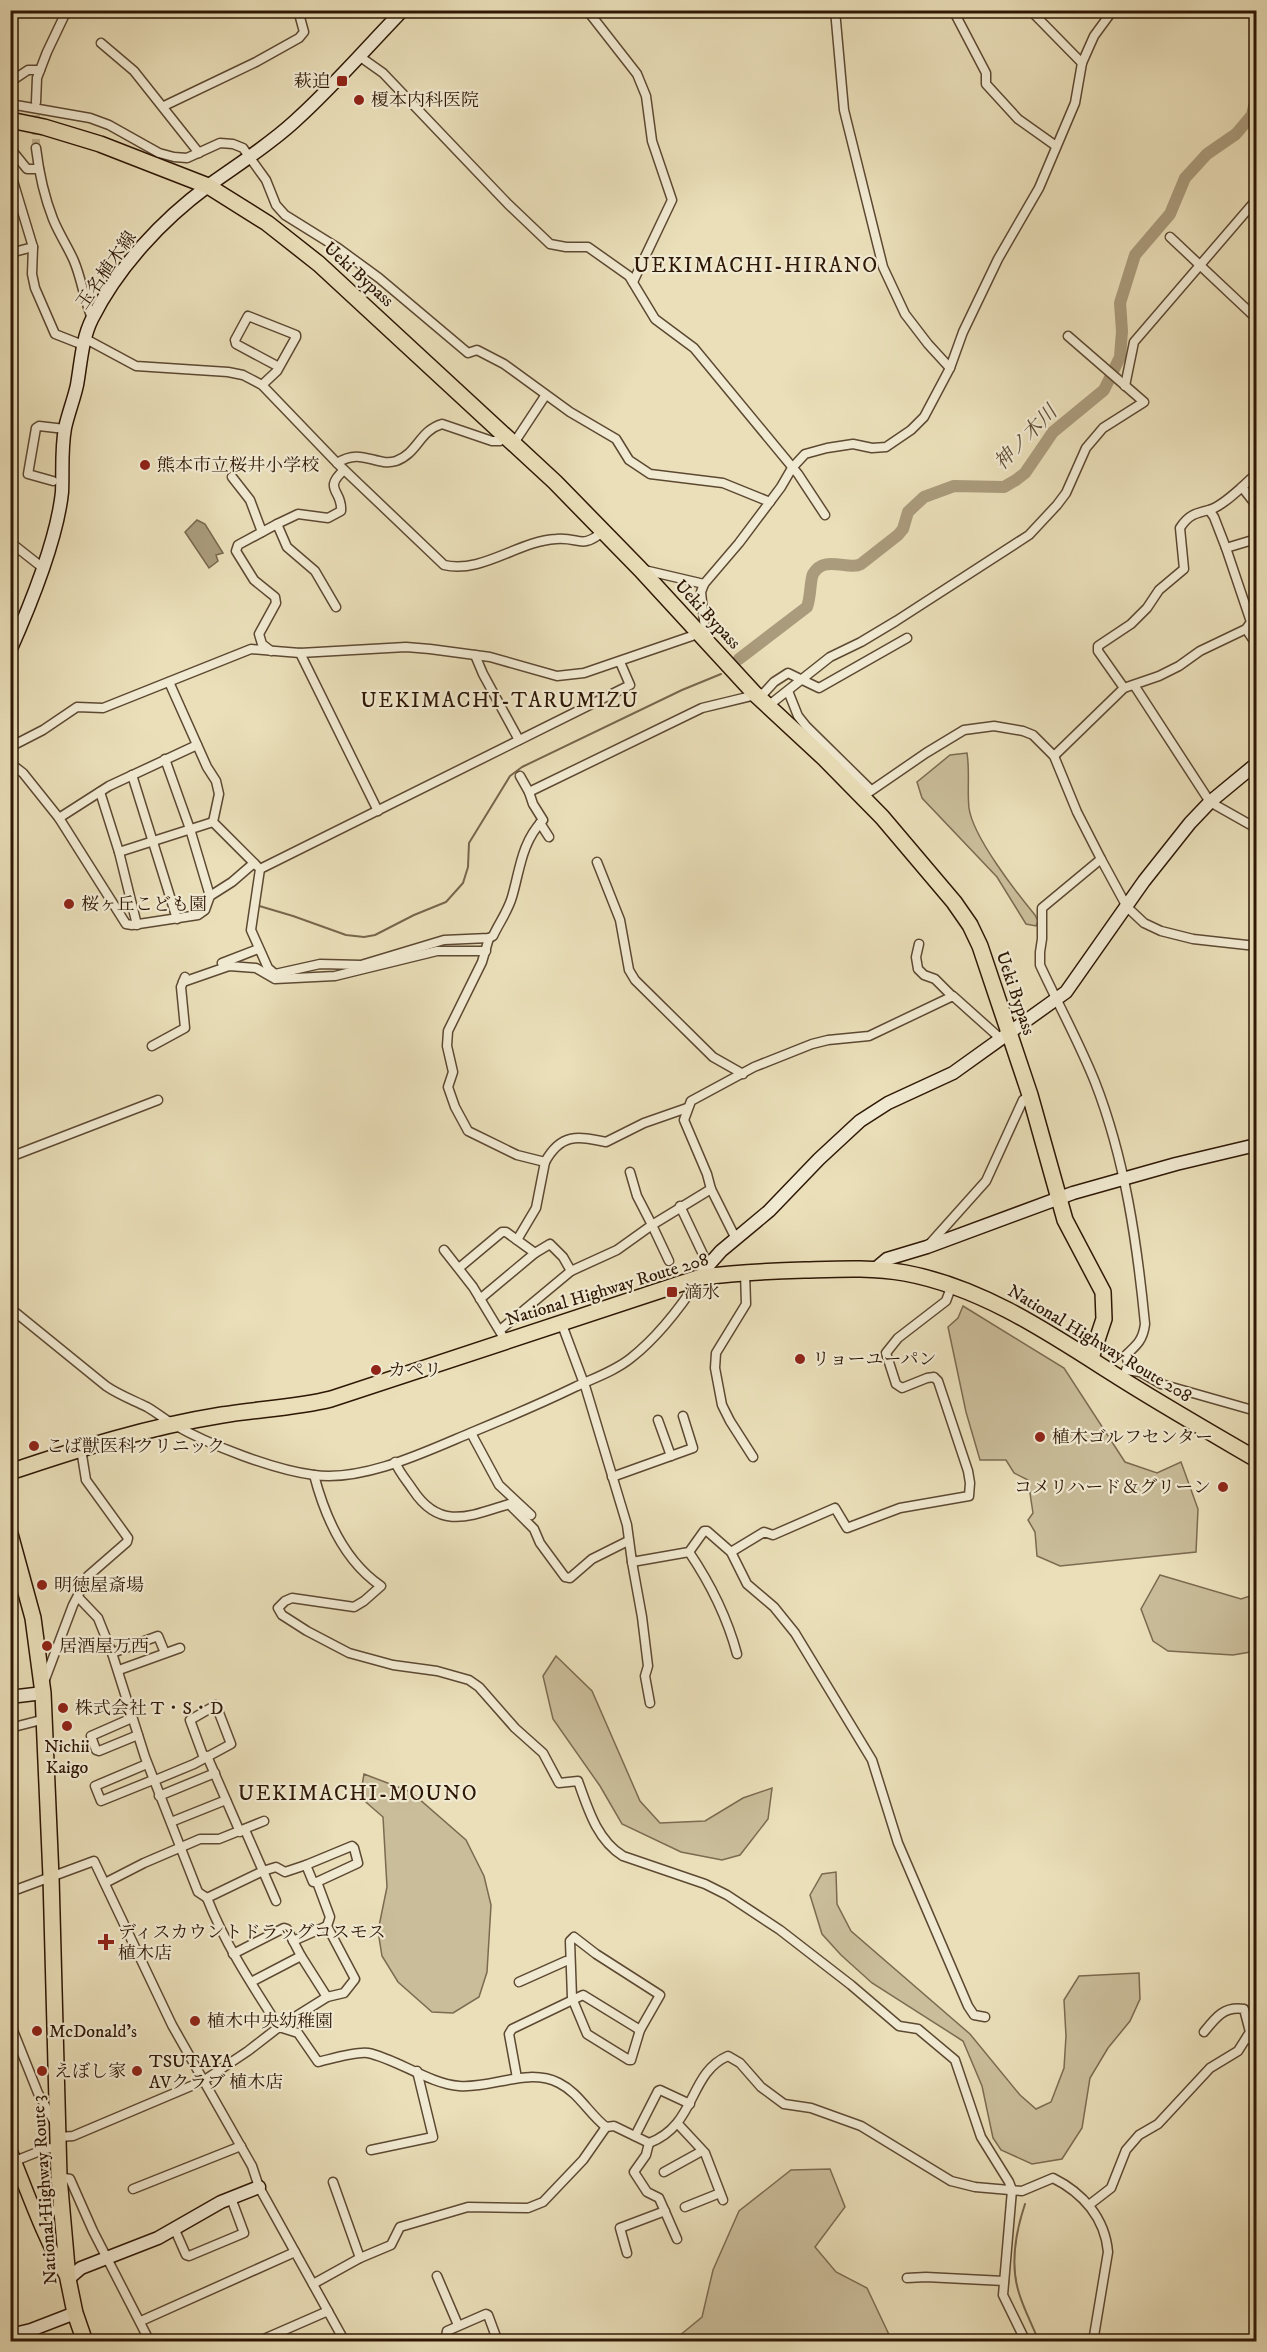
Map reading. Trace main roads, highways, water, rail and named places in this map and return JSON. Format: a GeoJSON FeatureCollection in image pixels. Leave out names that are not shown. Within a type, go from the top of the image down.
{"type":"FeatureCollection","features":[{"type":"Feature","properties":{"kind":"highway","name":"Ueki Bypass"},"geometry":{"type":"LineString","coordinates":[[10,120],[100,144],[208,186],[267,223],[319,264],[509,439],[640,568],[768,706],[867,794],[882,817],[954,902],[970,925],[980,946],[1005,1036],[1030,1095],[1065,1220],[1103,1292],[1104,1318],[1091,1358]]}},
{"type":"Feature","properties":{"kind":"highway","name":"National Highway Route 208"},"geometry":{"type":"LineString","coordinates":[[14,1469],[124,1435],[173,1424],[223,1414],[313,1404],[331,1399],[502,1335],[561,1322],[704,1271],[874,1269],[905,1273],[952,1285],[998,1304],[1257,1459]]}},
{"type":"Feature","properties":{"kind":"highway","name":"National Highway Route 3"},"geometry":{"type":"LineString","coordinates":[[10,1534],[33,1618],[43,1689],[51,1877],[59,2177],[68,2279],[75,2313],[85,2342]]}},
{"type":"Feature","properties":{"kind":"main road"},"geometry":{"type":"LineString","coordinates":[[14,2163],[35,2214],[68,2279]]}},
{"type":"Feature","properties":{"kind":"waterway","name":"神ノ木川"},"geometry":{"type":"LineString","coordinates":[[739,659],[807,607],[812,577],[818,568],[830,564],[850,566],[861,564],[898,535],[903,529],[908,512],[924,497],[954,486],[1004,487],[1016,480],[1025,473],[1053,432],[1104,390],[1120,357],[1122,331],[1120,303],[1135,255],[1170,214],[1185,178],[1207,154],[1236,134],[1252,115],[1256,98]]}},
{"type":"Feature","properties":{"kind":"waterway"},"geometry":{"type":"LineString","coordinates":[[256,905],[346,935],[364,937],[375,935],[446,902],[463,883],[468,867],[469,843],[510,776],[522,767],[682,690],[721,674]]}},
{"type":"Feature","properties":{"kind":"waterway"},"geometry":{"type":"LineString","coordinates":[[1025,2204],[1017,2237],[1016,2282],[1039,2342]]}},
{"type":"Feature","properties":{"kind":"tunnel"},"geometry":{"type":"LineString","coordinates":[[36,103],[36,148]]}},
{"type":"Feature","properties":{"kind":"place","name":"萩迫"},"geometry":{"type":"Point","coordinates":[342,81]}},
{"type":"Feature","properties":{"kind":"place","name":"榎本内科医院"},"geometry":{"type":"Point","coordinates":[359,100]}},
{"type":"Feature","properties":{"kind":"place","name":"熊本市立桜井小学校"},"geometry":{"type":"Point","coordinates":[145,465]}},
{"type":"Feature","properties":{"kind":"place","name":"桜ヶ丘こども園"},"geometry":{"type":"Point","coordinates":[69,904]}},
{"type":"Feature","properties":{"kind":"place","name":"滴水"},"geometry":{"type":"Point","coordinates":[672,1292]}},
{"type":"Feature","properties":{"kind":"place","name":"リョーユーパン"},"geometry":{"type":"Point","coordinates":[800,1359]}},
{"type":"Feature","properties":{"kind":"place","name":"カペリ"},"geometry":{"type":"Point","coordinates":[376,1370]}},
{"type":"Feature","properties":{"kind":"place","name":"植木ゴルフセンター"},"geometry":{"type":"Point","coordinates":[1040,1437]}},
{"type":"Feature","properties":{"kind":"place","name":"こば獣医科クリニック"},"geometry":{"type":"Point","coordinates":[34,1446]}},
{"type":"Feature","properties":{"kind":"place","name":"コメリハード＆グリーン"},"geometry":{"type":"Point","coordinates":[1223,1487]}},
{"type":"Feature","properties":{"kind":"place","name":"明徳屋斎場"},"geometry":{"type":"Point","coordinates":[42,1585]}},
{"type":"Feature","properties":{"kind":"place","name":"居酒屋万西"},"geometry":{"type":"Point","coordinates":[47,1646]}},
{"type":"Feature","properties":{"kind":"place","name":"株式会社 T・S・D"},"geometry":{"type":"Point","coordinates":[63,1708]}},
{"type":"Feature","properties":{"kind":"place","name":"Nichii Kaigo"},"geometry":{"type":"Point","coordinates":[67,1726]}},
{"type":"Feature","properties":{"kind":"place","name":"ディスカウントドラッグコスモス 植木店"},"geometry":{"type":"Point","coordinates":[106,1942]}},
{"type":"Feature","properties":{"kind":"place","name":"植木中央幼稚園"},"geometry":{"type":"Point","coordinates":[195,2021]}},
{"type":"Feature","properties":{"kind":"place","name":"McDonald's"},"geometry":{"type":"Point","coordinates":[37,2031]}},
{"type":"Feature","properties":{"kind":"place","name":"えぼし家"},"geometry":{"type":"Point","coordinates":[42,2071]}},
{"type":"Feature","properties":{"kind":"place","name":"TSUTAYA AVクラブ 植木店"},"geometry":{"type":"Point","coordinates":[137,2071]}},
{"type":"Feature","properties":{"kind":"district","name":"UEKIMACHI-HIRANO"},"geometry":{"type":"Point","coordinates":[756,265]}},
{"type":"Feature","properties":{"kind":"district","name":"UEKIMACHI-TARUMIZU"},"geometry":{"type":"Point","coordinates":[500,700]}},
{"type":"Feature","properties":{"kind":"district","name":"UEKIMACHI-MOUNO"},"geometry":{"type":"Point","coordinates":[358,1793]}}]}
